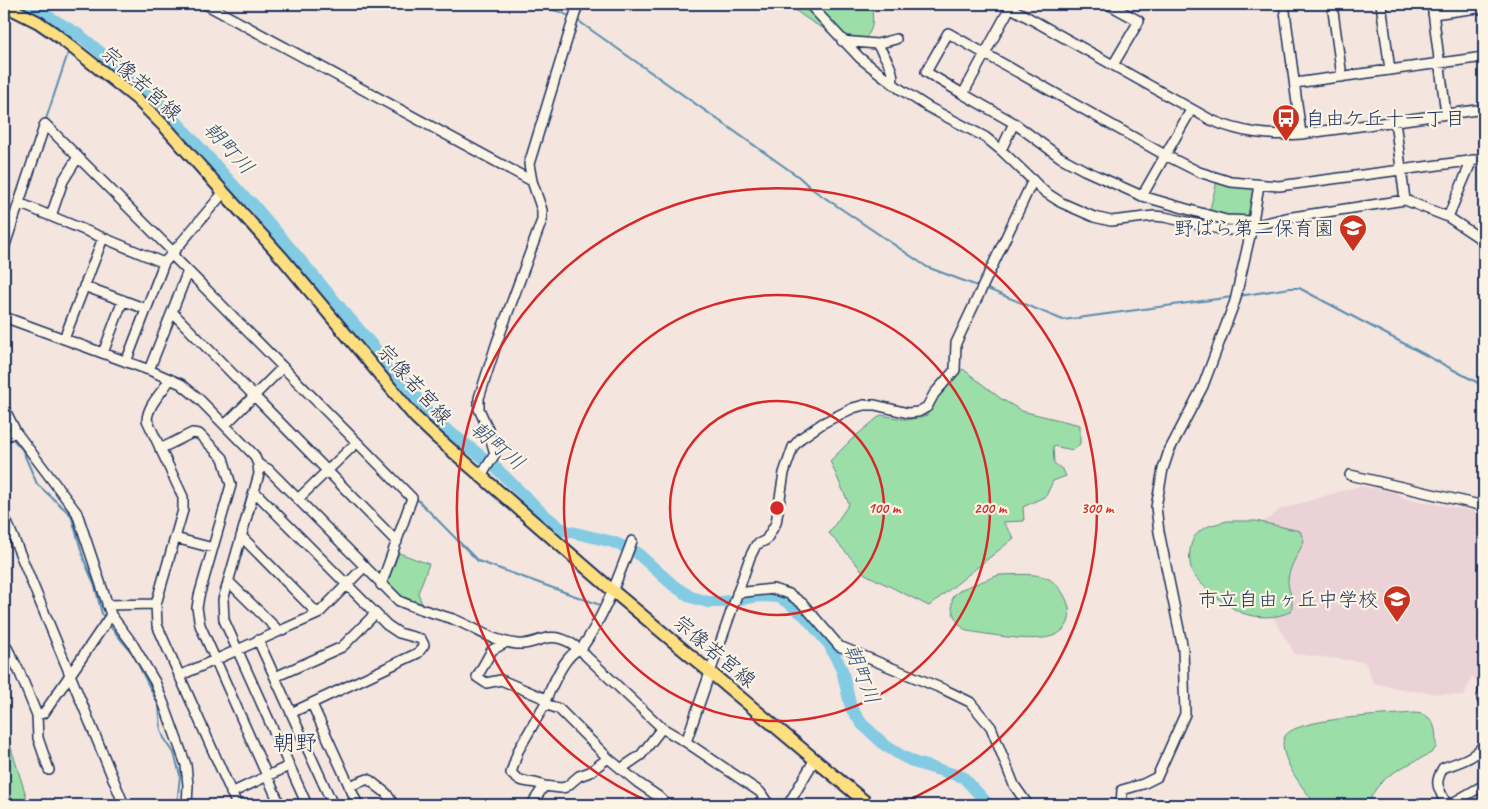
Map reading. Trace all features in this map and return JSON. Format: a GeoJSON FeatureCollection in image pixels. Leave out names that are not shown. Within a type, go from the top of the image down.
{"type":"FeatureCollection","features":[{"type":"Feature","properties":{"kind":"main road","name":"宗像若宮線"},"geometry":{"type":"LineString","coordinates":[[4,5],[38,22],[54,33],[137,99],[167,129],[284,260],[415,417],[613,591],[869,805]]}},
{"type":"Feature","properties":{"kind":"street"},"geometry":{"type":"LineString","coordinates":[[205,4],[532,181]]}},
{"type":"Feature","properties":{"kind":"street"},"geometry":{"type":"LineString","coordinates":[[481,476],[495,454],[479,409],[479,398],[497,342],[542,220],[542,210],[528,164],[578,4]]}},
{"type":"Feature","properties":{"kind":"street"},"geometry":{"type":"LineString","coordinates":[[809,4],[842,41],[892,83],[928,107],[984,138],[1001,150],[1045,192],[1062,203],[1094,217],[1111,221],[1154,216],[1174,218],[1224,230],[1237,230],[1252,224],[1405,200],[1448,217],[1484,241]]}},
{"type":"Feature","properties":{"kind":"street"},"geometry":{"type":"LineString","coordinates":[[1108,4],[1139,21],[1113,65]]}},
{"type":"Feature","properties":{"kind":"street"},"geometry":{"type":"LineString","coordinates":[[1284,4],[1296,83],[1301,134]]}},
{"type":"Feature","properties":{"kind":"street"},"geometry":{"type":"LineString","coordinates":[[1332,4],[1342,77]]}},
{"type":"Feature","properties":{"kind":"street"},"geometry":{"type":"LineString","coordinates":[[1381,4],[1390,70]]}},
{"type":"Feature","properties":{"kind":"street"},"geometry":{"type":"LineString","coordinates":[[1432,4],[1446,114]]}},
{"type":"Feature","properties":{"kind":"street"},"geometry":{"type":"LineString","coordinates":[[963,94],[1009,5],[1191,110],[1228,127],[1251,133],[1301,134],[1484,109]]}},
{"type":"Feature","properties":{"kind":"street"},"geometry":{"type":"LineString","coordinates":[[1433,14],[1478,8],[1484,10]]}},
{"type":"Feature","properties":{"kind":"street"},"geometry":{"type":"LineString","coordinates":[[1252,224],[1226,220],[1142,196],[1084,170],[1060,157],[1014,123],[926,72],[948,33],[1165,155],[1199,172],[1231,182],[1279,186],[1484,158]]}},
{"type":"Feature","properties":{"kind":"street"},"geometry":{"type":"LineString","coordinates":[[842,41],[877,44],[896,39]]}},
{"type":"Feature","properties":{"kind":"street"},"geometry":{"type":"LineString","coordinates":[[877,44],[886,58],[894,79],[892,83]]}},
{"type":"Feature","properties":{"kind":"street"},"geometry":{"type":"LineString","coordinates":[[1296,83],[1484,57]]}},
{"type":"Feature","properties":{"kind":"street"},"geometry":{"type":"LineString","coordinates":[[1142,196],[1191,110]]}},
{"type":"Feature","properties":{"kind":"street"},"geometry":{"type":"LineString","coordinates":[[1396,121],[1405,200]]}},
{"type":"Feature","properties":{"kind":"street"},"geometry":{"type":"LineString","coordinates":[[1001,150],[1014,123]]}},
{"type":"Feature","properties":{"kind":"street"},"geometry":{"type":"LineString","coordinates":[[4,248],[45,124],[173,252],[175,258],[412,498],[381,585]]}},
{"type":"Feature","properties":{"kind":"street"},"geometry":{"type":"LineString","coordinates":[[51,216],[63,181],[78,157]]}},
{"type":"Feature","properties":{"kind":"street"},"geometry":{"type":"LineString","coordinates":[[1448,217],[1472,160]]}},
{"type":"Feature","properties":{"kind":"street"},"geometry":{"type":"LineString","coordinates":[[686,742],[750,557],[756,545],[766,540],[776,523],[784,473],[793,447],[801,438],[823,422],[853,408],[875,405],[908,413],[918,412],[927,407],[934,394],[955,370],[956,343],[1033,180]]}},
{"type":"Feature","properties":{"kind":"street"},"geometry":{"type":"LineString","coordinates":[[1120,805],[1122,790],[1143,784],[1157,777],[1185,714],[1183,649],[1159,532],[1156,507],[1163,468],[1169,451],[1203,386],[1235,301],[1259,185]]}},
{"type":"Feature","properties":{"kind":"street"},"geometry":{"type":"LineString","coordinates":[[126,362],[164,263],[224,192]]}},
{"type":"Feature","properties":{"kind":"street"},"geometry":{"type":"LineString","coordinates":[[19,203],[164,263]]}},
{"type":"Feature","properties":{"kind":"street"},"geometry":{"type":"LineString","coordinates":[[64,339],[103,238]]}},
{"type":"Feature","properties":{"kind":"street"},"geometry":{"type":"LineString","coordinates":[[149,370],[188,270]]}},
{"type":"Feature","properties":{"kind":"street"},"geometry":{"type":"LineString","coordinates":[[84,286],[146,309]]}},
{"type":"Feature","properties":{"kind":"street"},"geometry":{"type":"LineString","coordinates":[[103,354],[123,300]]}},
{"type":"Feature","properties":{"kind":"street"},"geometry":{"type":"LineString","coordinates":[[172,312],[397,542]]}},
{"type":"Feature","properties":{"kind":"street"},"geometry":{"type":"LineString","coordinates":[[4,317],[149,370],[181,384],[197,397],[249,449],[258,464],[258,474],[223,600],[224,620],[307,805]]}},
{"type":"Feature","properties":{"kind":"street"},"geometry":{"type":"LineString","coordinates":[[225,426],[283,367]]}},
{"type":"Feature","properties":{"kind":"street"},"geometry":{"type":"LineString","coordinates":[[170,379],[148,413],[149,427],[183,497],[183,510],[156,604],[157,625],[237,805]]}},
{"type":"Feature","properties":{"kind":"street"},"geometry":{"type":"LineString","coordinates":[[4,408],[16,432],[78,513],[111,615],[132,643],[150,674],[165,707],[186,765],[187,805]]}},
{"type":"Feature","properties":{"kind":"street"},"geometry":{"type":"LineString","coordinates":[[4,437],[16,432]]}},
{"type":"Feature","properties":{"kind":"street"},"geometry":{"type":"LineString","coordinates":[[160,449],[192,433],[199,434],[222,458],[231,485],[197,608],[200,626],[280,805]]}},
{"type":"Feature","properties":{"kind":"street"},"geometry":{"type":"LineString","coordinates":[[298,499],[356,443]]}},
{"type":"Feature","properties":{"kind":"street"},"geometry":{"type":"LineString","coordinates":[[258,464],[268,469],[381,585],[399,601],[411,607],[452,619],[489,638],[519,644],[552,637],[564,640],[582,650],[586,656],[662,728],[760,792],[770,805]]}},
{"type":"Feature","properties":{"kind":"street"},"geometry":{"type":"LineString","coordinates":[[1350,475],[1483,506],[1484,496]]}},
{"type":"Feature","properties":{"kind":"street"},"geometry":{"type":"LineString","coordinates":[[254,491],[387,625],[399,633],[422,639],[424,645],[418,653],[291,713]]}},
{"type":"Feature","properties":{"kind":"street"},"geometry":{"type":"LineString","coordinates":[[4,515],[124,805]]}},
{"type":"Feature","properties":{"kind":"street"},"geometry":{"type":"LineString","coordinates":[[242,536],[318,614]]}},
{"type":"Feature","properties":{"kind":"street"},"geometry":{"type":"LineString","coordinates":[[175,538],[213,548]]}},
{"type":"Feature","properties":{"kind":"street"},"geometry":{"type":"LineString","coordinates":[[582,650],[613,591],[632,541]]}},
{"type":"Feature","properties":{"kind":"street"},"geometry":{"type":"LineString","coordinates":[[179,676],[318,614],[364,567]]}},
{"type":"Feature","properties":{"kind":"street"},"geometry":{"type":"LineString","coordinates":[[228,581],[278,631]]}},
{"type":"Feature","properties":{"kind":"street"},"geometry":{"type":"LineString","coordinates":[[737,593],[773,590],[789,594],[803,604],[839,646],[970,702],[991,727],[1014,785],[1028,805]]}},
{"type":"Feature","properties":{"kind":"street"},"geometry":{"type":"LineString","coordinates":[[107,605],[156,604]]}},
{"type":"Feature","properties":{"kind":"street"},"geometry":{"type":"LineString","coordinates":[[275,677],[342,646],[375,614]]}},
{"type":"Feature","properties":{"kind":"street"},"geometry":{"type":"LineString","coordinates":[[37,715],[44,713],[111,615]]}},
{"type":"Feature","properties":{"kind":"street"},"geometry":{"type":"LineString","coordinates":[[258,640],[333,805]]}},
{"type":"Feature","properties":{"kind":"street"},"geometry":{"type":"LineString","coordinates":[[4,642],[19,671],[37,715],[38,738],[50,770]]}},
{"type":"Feature","properties":{"kind":"street"},"geometry":{"type":"LineString","coordinates":[[507,642],[492,650],[477,677],[486,683],[502,680],[559,710],[608,758],[659,797],[666,805]]}},
{"type":"Feature","properties":{"kind":"street"},"geometry":{"type":"LineString","coordinates":[[582,650],[576,651],[565,662],[518,751],[511,773],[521,782],[538,782],[544,786],[562,788],[579,776],[590,772],[608,758]]}},
{"type":"Feature","properties":{"kind":"street"},"geometry":{"type":"LineString","coordinates":[[1484,688],[1482,700],[1484,703]]}},
{"type":"Feature","properties":{"kind":"street"},"geometry":{"type":"LineString","coordinates":[[312,704],[358,805]]}},
{"type":"Feature","properties":{"kind":"street"},"geometry":{"type":"LineString","coordinates":[[622,768],[641,755],[662,728]]}},
{"type":"Feature","properties":{"kind":"street"},"geometry":{"type":"LineString","coordinates":[[1484,743],[1480,751],[1475,755],[1443,768],[1437,779],[1438,787],[1445,802],[1451,804],[1484,785]]}},
{"type":"Feature","properties":{"kind":"street"},"geometry":{"type":"LineString","coordinates":[[788,805],[815,759]]}},
{"type":"Feature","properties":{"kind":"street"},"geometry":{"type":"LineString","coordinates":[[231,792],[289,766]]}},
{"type":"Feature","properties":{"kind":"street"},"geometry":{"type":"LineString","coordinates":[[349,786],[368,778],[386,793],[394,805]]}},
{"type":"Feature","properties":{"kind":"street"},"geometry":{"type":"LineString","coordinates":[[533,805],[544,786]]}},
{"type":"Feature","properties":{"kind":"shaded area"},"geometry":{"type":"Polygon","coordinates":[[[1359,486],[1396,492],[1402,498],[1484,513],[1484,684],[1482,685],[1472,676],[1464,696],[1413,691],[1373,683],[1365,662],[1295,654],[1257,591],[1248,534],[1281,509],[1359,486]]]}},
{"type":"Feature","properties":{"kind":"green space"},"geometry":{"type":"Polygon","coordinates":[[[788,4],[872,4],[873,17],[871,29],[860,41],[853,43],[827,31],[788,4]]]}},
{"type":"Feature","properties":{"kind":"green space"},"geometry":{"type":"Polygon","coordinates":[[[1217,181],[1254,188],[1251,217],[1226,218],[1209,213],[1217,181]]]}},
{"type":"Feature","properties":{"kind":"green space"},"geometry":{"type":"Polygon","coordinates":[[[963,369],[1000,398],[1022,411],[1080,425],[1080,444],[1073,450],[1053,446],[1054,463],[1063,470],[1066,476],[1053,481],[1046,496],[1023,507],[1024,521],[1003,522],[1014,538],[929,606],[865,574],[829,533],[849,504],[830,461],[851,440],[881,415],[908,420],[927,415],[938,389],[963,369]]]}},
{"type":"Feature","properties":{"kind":"green space"},"geometry":{"type":"Polygon","coordinates":[[[1227,521],[1256,521],[1300,531],[1304,541],[1288,579],[1292,602],[1291,611],[1286,614],[1267,617],[1242,613],[1214,595],[1195,577],[1191,568],[1190,558],[1190,548],[1194,538],[1197,533],[1205,528],[1227,521]]]}},
{"type":"Feature","properties":{"kind":"green space"},"geometry":{"type":"Polygon","coordinates":[[[399,553],[429,564],[418,593],[423,607],[403,597],[387,583],[399,553]]]}},
{"type":"Feature","properties":{"kind":"green space"},"geometry":{"type":"Polygon","coordinates":[[[999,575],[1038,575],[1056,584],[1062,591],[1069,607],[1070,616],[1063,630],[1046,638],[1036,639],[999,636],[967,631],[963,628],[954,616],[953,596],[962,589],[999,575]]]}},
{"type":"Feature","properties":{"kind":"green space"},"geometry":{"type":"Polygon","coordinates":[[[1414,713],[1427,716],[1431,720],[1435,729],[1436,748],[1431,753],[1382,781],[1371,797],[1373,805],[1317,805],[1299,783],[1288,764],[1283,746],[1284,738],[1291,731],[1323,721],[1414,713]]]}},
{"type":"Feature","properties":{"kind":"green space"},"geometry":{"type":"Polygon","coordinates":[[[4,726],[29,805],[4,805],[4,726]]]}},
{"type":"Feature","properties":{"kind":"waterway","name":"朝町川"},"geometry":{"type":"LineString","coordinates":[[27,4],[81,36],[157,100],[244,197],[252,203],[438,423],[495,467],[543,514],[563,530],[613,542],[636,552],[674,586],[691,597],[708,602],[722,602],[759,596],[779,597],[790,604],[805,616],[829,644],[842,670],[851,708],[862,724],[886,746],[902,756],[916,763],[963,777],[989,805]]}},
{"type":"Feature","properties":{"kind":"waterway"},"geometry":{"type":"LineString","coordinates":[[518,4],[552,9],[571,17]]}},
{"type":"Feature","properties":{"kind":"waterway"},"geometry":{"type":"LineString","coordinates":[[577,20],[799,177],[812,189],[927,267],[980,287]]}},
{"type":"Feature","properties":{"kind":"waterway"},"geometry":{"type":"LineString","coordinates":[[75,43],[81,36]]}},
{"type":"Feature","properties":{"kind":"waterway"},"geometry":{"type":"LineString","coordinates":[[50,123],[46,119],[69,50]]}},
{"type":"Feature","properties":{"kind":"waterway"},"geometry":{"type":"LineString","coordinates":[[177,253],[230,307]]}},
{"type":"Feature","properties":{"kind":"waterway"},"geometry":{"type":"LineString","coordinates":[[985,288],[1063,320],[1232,297]]}},
{"type":"Feature","properties":{"kind":"waterway"},"geometry":{"type":"LineString","coordinates":[[1239,296],[1299,288],[1484,386]]}},
{"type":"Feature","properties":{"kind":"waterway"},"geometry":{"type":"LineString","coordinates":[[4,425],[8,433]]}},
{"type":"Feature","properties":{"kind":"waterway"},"geometry":{"type":"LineString","coordinates":[[11,437],[22,449],[37,484],[71,515],[84,560],[105,618]]}},
{"type":"Feature","properties":{"kind":"waterway"},"geometry":{"type":"LineString","coordinates":[[415,497],[478,561],[603,606]]}},
{"type":"Feature","properties":{"kind":"waterway"},"geometry":{"type":"LineString","coordinates":[[109,625],[133,654],[159,706],[161,730],[174,753],[180,775],[177,805]]}},
{"type":"Feature","properties":{"kind":"place","name":"自由ケ丘十一丁目"},"geometry":{"type":"Point","coordinates":[1286,142]}},
{"type":"Feature","properties":{"kind":"place","name":"野ばら第二保育園"},"geometry":{"type":"Point","coordinates":[1353,252]}},
{"type":"Feature","properties":{"kind":"place","name":"市立自由ヶ丘中学校"},"geometry":{"type":"Point","coordinates":[1397,623]}},
{"type":"Feature","properties":{"kind":"district","name":"朝野"},"geometry":{"type":"Point","coordinates":[295,742]}}]}
